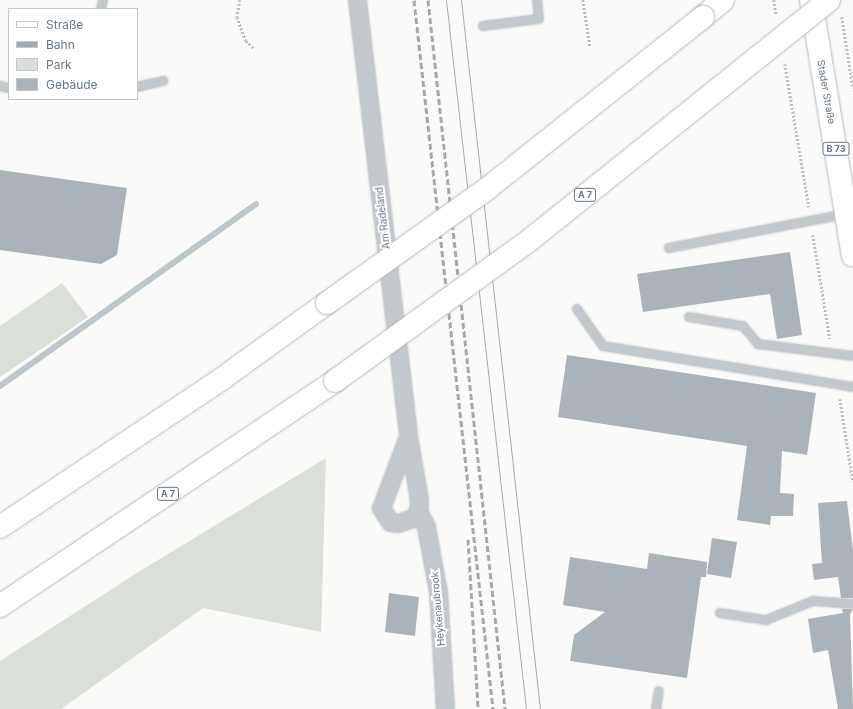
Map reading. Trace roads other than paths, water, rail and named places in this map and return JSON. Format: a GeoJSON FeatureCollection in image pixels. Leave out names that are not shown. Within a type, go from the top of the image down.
{"type":"FeatureCollection","features":[{"type":"Feature","properties":{"kind":"main road"},"geometry":{"type":"LineString","coordinates":[[0,527],[216,382],[488,188],[724,0]]}},
{"type":"Feature","properties":{"kind":"main road","name":"Stader Straße"},"geometry":{"type":"LineString","coordinates":[[811,0],[853,256]]}},
{"type":"Feature","properties":{"kind":"main road","name":"A 7"},"geometry":{"type":"LineString","coordinates":[[0,606],[335,381],[531,239],[835,7]]}},
{"type":"Feature","properties":{"kind":"street","name":"Am Radeland"},"geometry":{"type":"LineString","coordinates":[[357,0],[408,436],[418,484],[418,511],[413,518],[398,524],[390,522],[381,508],[408,436]]}},
{"type":"Feature","properties":{"kind":"street","name":"Heykenaubrook"},"geometry":{"type":"LineString","coordinates":[[418,511],[426,526],[438,592],[445,709]]}},
{"type":"Feature","properties":{"kind":"lane"},"geometry":{"type":"LineString","coordinates":[[483,26],[539,19],[537,0]]}},
{"type":"Feature","properties":{"kind":"lane"},"geometry":{"type":"LineString","coordinates":[[138,87],[163,81]]}},
{"type":"Feature","properties":{"kind":"lane"},"geometry":{"type":"LineString","coordinates":[[669,248],[846,214]]}},
{"type":"Feature","properties":{"kind":"lane"},"geometry":{"type":"LineString","coordinates":[[577,309],[603,346],[853,387]]}},
{"type":"Feature","properties":{"kind":"lane"},"geometry":{"type":"LineString","coordinates":[[689,317],[743,326],[758,344],[853,356]]}},
{"type":"Feature","properties":{"kind":"lane"},"geometry":{"type":"LineString","coordinates":[[720,613],[766,620],[813,601],[853,604]]}},
{"type":"Feature","properties":{"kind":"lane"},"geometry":{"type":"LineString","coordinates":[[656,709],[659,691]]}},
{"type":"Feature","properties":{"kind":"waterway"},"geometry":{"type":"LineString","coordinates":[[0,386],[256,204]]}},
{"type":"Feature","properties":{"kind":"tram line"},"geometry":{"type":"LineString","coordinates":[[446,0],[526,709]]}},
{"type":"Feature","properties":{"kind":"tram line"},"geometry":{"type":"LineString","coordinates":[[461,0],[540,709]]}},
{"type":"Feature","properties":{"kind":"railway"},"geometry":{"type":"LineString","coordinates":[[414,0],[493,709]]}},
{"type":"Feature","properties":{"kind":"railway"},"geometry":{"type":"LineString","coordinates":[[428,0],[505,709]]}},
{"type":"Feature","properties":{"kind":"railway"},"geometry":{"type":"LineString","coordinates":[[468,539],[478,709]]}}]}
